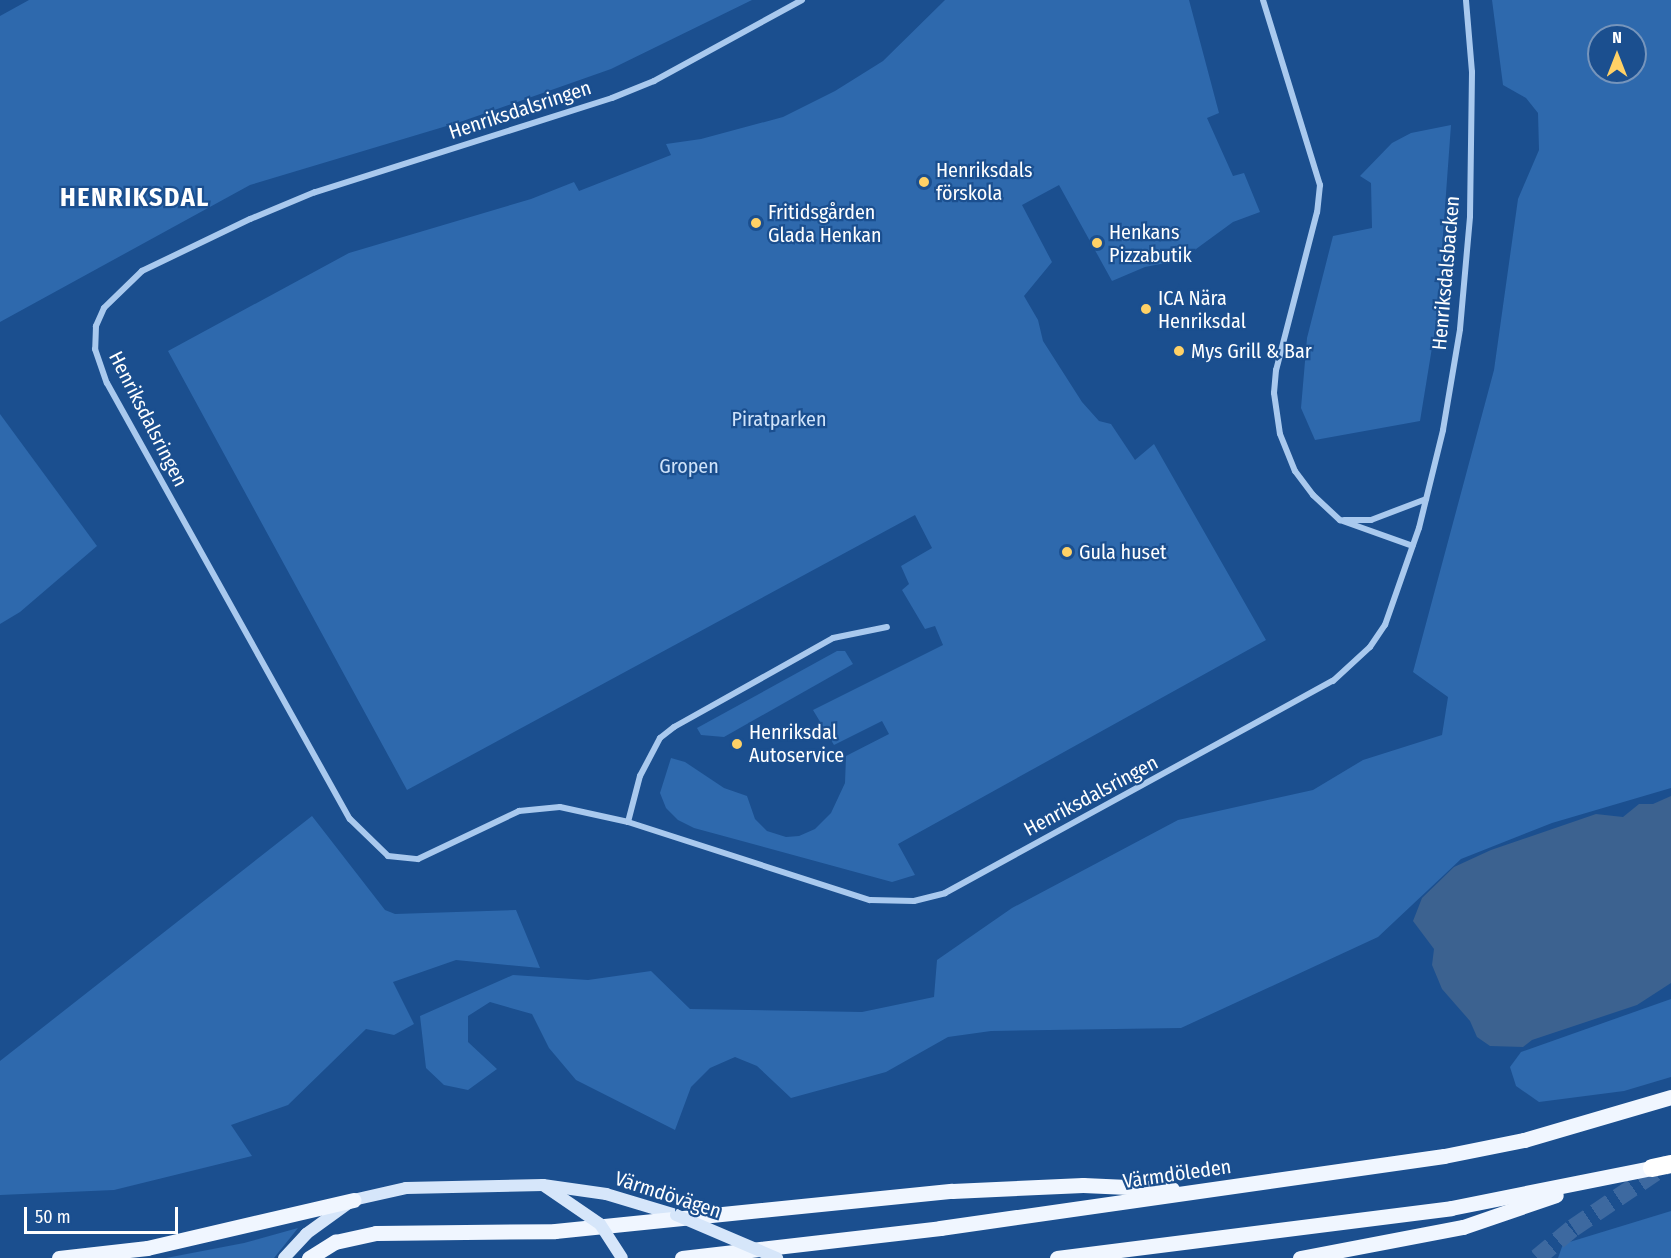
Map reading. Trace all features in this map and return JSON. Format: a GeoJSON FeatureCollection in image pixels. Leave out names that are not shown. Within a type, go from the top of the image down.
{"type":"FeatureCollection","features":[{"type":"Feature","properties":{"kind":"highway"},"geometry":{"type":"LineString","coordinates":[[1652,1168],[1671,1164]]}},
{"type":"Feature","properties":{"kind":"main road","name":"Värmdöleden"},"geometry":{"type":"LineString","coordinates":[[682,1258],[1211,1190],[1512,1142],[1671,1097]]}},
{"type":"Feature","properties":{"kind":"main road"},"geometry":{"type":"LineString","coordinates":[[1057,1258],[1299,1230],[1589,1182],[1652,1168]]}},
{"type":"Feature","properties":{"kind":"main road"},"geometry":{"type":"LineString","coordinates":[[1300,1258],[1463,1227],[1511,1213],[1589,1182]]}},
{"type":"Feature","properties":{"kind":"main road"},"geometry":{"type":"LineString","coordinates":[[543,1185],[600,1224],[622,1258]]}},
{"type":"Feature","properties":{"kind":"main road","name":"Värmdövägen"},"geometry":{"type":"LineString","coordinates":[[353,1200],[429,1186],[543,1185],[606,1194],[676,1215],[777,1258]]}},
{"type":"Feature","properties":{"kind":"main road"},"geometry":{"type":"LineString","coordinates":[[309,1258],[322,1248],[376,1233],[555,1231],[952,1191],[1083,1185],[1211,1190]]}},
{"type":"Feature","properties":{"kind":"main road"},"geometry":{"type":"LineString","coordinates":[[286,1254],[330,1214],[353,1200]]}},
{"type":"Feature","properties":{"kind":"main road"},"geometry":{"type":"LineString","coordinates":[[59,1258],[147,1248],[353,1200]]}},
{"type":"Feature","properties":{"kind":"street","name":"Henriksdalsringen"},"geometry":{"type":"LineString","coordinates":[[802,0],[654,81],[612,98],[315,192],[250,219],[142,271],[113,296],[96,326],[95,349],[107,383],[295,724],[363,836],[388,856],[403,860],[435,853],[530,808],[585,810],[870,900],[914,901],[945,893],[1333,681],[1370,647],[1384,626],[1413,546]]}},
{"type":"Feature","properties":{"kind":"street"},"geometry":{"type":"LineString","coordinates":[[1263,0],[1320,185],[1317,212],[1276,370],[1276,413],[1295,471],[1312,495],[1340,520],[1368,533],[1413,546]]}},
{"type":"Feature","properties":{"kind":"street","name":"Henriksdalsbacken"},"geometry":{"type":"LineString","coordinates":[[1413,546],[1443,430],[1460,329],[1470,216],[1472,72],[1466,0]]}},
{"type":"Feature","properties":{"kind":"street"},"geometry":{"type":"LineString","coordinates":[[1340,520],[1371,520],[1426,499]]}},
{"type":"Feature","properties":{"kind":"street"},"geometry":{"type":"LineString","coordinates":[[628,822],[640,776],[660,738],[674,727],[833,638],[887,627]]}},
{"type":"Feature","properties":{"kind":"green space"},"geometry":{"type":"Polygon","coordinates":[[[29,0],[752,0],[611,69],[460,122],[250,185],[0,322],[0,16],[29,0]]]}},
{"type":"Feature","properties":{"kind":"green space"},"geometry":{"type":"Polygon","coordinates":[[[945,0],[1189,0],[1219,113],[1207,118],[1233,176],[1244,173],[1260,212],[1233,222],[1181,260],[1145,267],[1112,281],[1059,185],[1022,205],[1052,262],[1024,296],[1038,320],[1043,341],[1082,402],[1099,421],[1111,424],[1135,460],[1154,444],[1266,640],[898,844],[915,875],[892,882],[694,828],[678,820],[666,808],[660,793],[671,758],[685,762],[724,788],[747,796],[755,819],[767,831],[786,837],[799,836],[815,829],[831,813],[845,783],[846,756],[889,734],[882,721],[834,745],[813,710],[943,645],[935,626],[925,629],[902,590],[909,584],[901,566],[932,548],[915,515],[407,790],[168,351],[349,253],[531,199],[574,182],[579,191],[671,155],[666,144],[701,139],[783,117],[835,91],[883,61],[945,0]]]}},
{"type":"Feature","properties":{"kind":"green space"},"geometry":{"type":"Polygon","coordinates":[[[1492,0],[1671,0],[1671,788],[1552,823],[1461,859],[1378,937],[1181,1028],[991,1031],[948,1037],[886,1072],[791,1098],[757,1066],[735,1057],[710,1068],[691,1087],[675,1130],[576,1080],[549,1048],[532,1014],[490,1002],[468,1016],[468,1042],[497,1069],[468,1090],[444,1085],[426,1068],[420,1016],[513,975],[588,980],[651,971],[690,1009],[862,1012],[934,997],[937,960],[1012,908],[1178,820],[1313,790],[1363,760],[1442,735],[1448,697],[1413,672],[1494,370],[1518,199],[1539,150],[1538,113],[1526,98],[1503,85],[1492,0]]]}},
{"type":"Feature","properties":{"kind":"green space"},"geometry":{"type":"Polygon","coordinates":[[[1451,125],[1437,317],[1420,421],[1315,440],[1301,408],[1307,338],[1333,236],[1372,228],[1371,183],[1360,176],[1392,143],[1411,133],[1451,125]]]}},
{"type":"Feature","properties":{"kind":"green space"},"geometry":{"type":"Polygon","coordinates":[[[0,414],[97,546],[20,612],[0,624],[0,414]]]}},
{"type":"Feature","properties":{"kind":"green space"},"geometry":{"type":"Polygon","coordinates":[[[837,651],[845,651],[853,664],[724,737],[701,735],[697,728],[837,651]]]}},
{"type":"Feature","properties":{"kind":"green space"},"geometry":{"type":"Polygon","coordinates":[[[312,816],[385,910],[395,914],[516,910],[540,968],[456,960],[393,982],[414,1024],[394,1035],[366,1029],[288,1105],[231,1125],[252,1156],[114,1190],[0,1195],[0,1061],[312,816]]]}},
{"type":"Feature","properties":{"kind":"green space"},"geometry":{"type":"Polygon","coordinates":[[[1671,999],[1671,1077],[1624,1091],[1539,1102],[1516,1086],[1510,1067],[1521,1052],[1671,999]]]}},
{"type":"Feature","properties":{"kind":"green space"},"geometry":{"type":"Polygon","coordinates":[[[1671,1211],[1671,1258],[1558,1258],[1563,1244],[1671,1211]]]}},
{"type":"Feature","properties":{"kind":"green space"},"geometry":{"type":"Polygon","coordinates":[[[298,1228],[274,1258],[166,1258],[244,1243],[298,1228]]]}},
{"type":"Feature","properties":{"kind":"shaded area"},"geometry":{"type":"Polygon","coordinates":[[[1671,796],[1671,983],[1637,1005],[1532,1040],[1523,1047],[1490,1046],[1477,1037],[1470,1021],[1442,989],[1432,965],[1434,949],[1413,921],[1422,898],[1454,867],[1491,850],[1596,814],[1623,817],[1639,804],[1653,804],[1671,796]]]}},
{"type":"Feature","properties":{"kind":"tunnel"},"geometry":{"type":"LineString","coordinates":[[1537,1258],[1573,1228],[1669,1163]]}},
{"type":"Feature","properties":{"kind":"place","name":"Henriksdals förskola"},"geometry":{"type":"Point","coordinates":[924,182]}},
{"type":"Feature","properties":{"kind":"place","name":"Fritidsgården Glada Henkan"},"geometry":{"type":"Point","coordinates":[756,223]}},
{"type":"Feature","properties":{"kind":"place","name":"Henkans Pizzabutik"},"geometry":{"type":"Point","coordinates":[1097,243]}},
{"type":"Feature","properties":{"kind":"place","name":"ICA Nära Henriksdal"},"geometry":{"type":"Point","coordinates":[1146,309]}},
{"type":"Feature","properties":{"kind":"place","name":"Mys Grill & Bar"},"geometry":{"type":"Point","coordinates":[1179,351]}},
{"type":"Feature","properties":{"kind":"place","name":"Gula huset"},"geometry":{"type":"Point","coordinates":[1067,552]}},
{"type":"Feature","properties":{"kind":"place","name":"Henriksdal Autoservice"},"geometry":{"type":"Point","coordinates":[737,744]}},
{"type":"Feature","properties":{"kind":"district","name":"HENRIKSDAL"},"geometry":{"type":"Point","coordinates":[135,198]}},
{"type":"Feature","properties":{"kind":"park label","name":"Piratparken"},"geometry":{"type":"Point","coordinates":[779,419]}},
{"type":"Feature","properties":{"kind":"park label","name":"Gropen"},"geometry":{"type":"Point","coordinates":[689,466]}}]}
